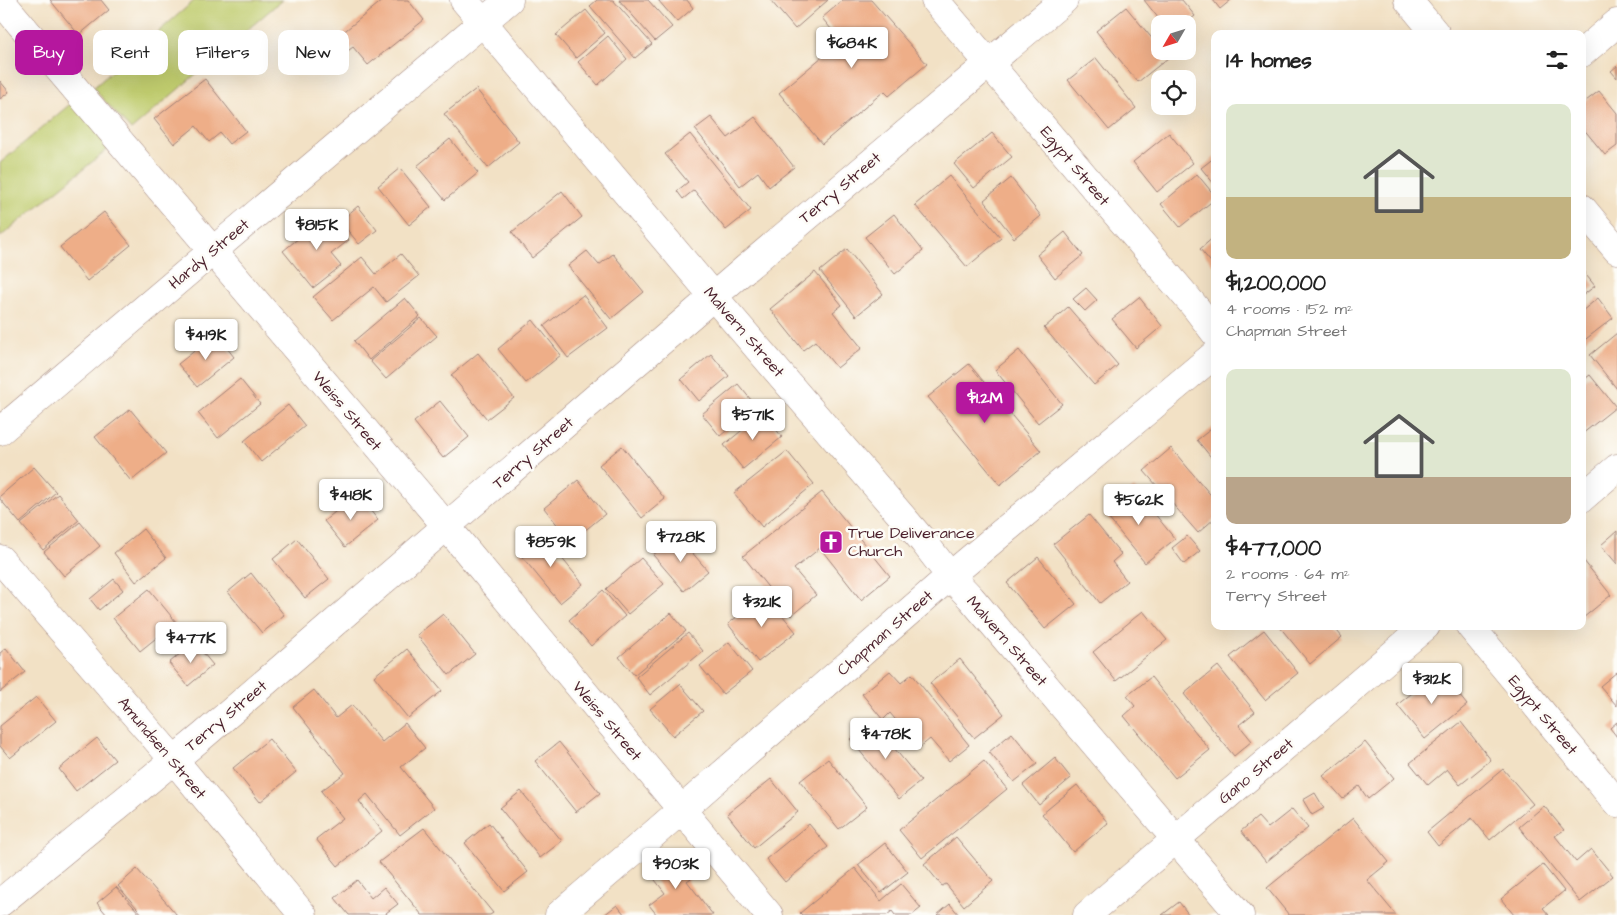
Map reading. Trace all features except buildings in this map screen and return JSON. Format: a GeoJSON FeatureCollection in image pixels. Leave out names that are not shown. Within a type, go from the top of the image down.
{"type":"FeatureCollection","features":[{"type":"Feature","properties":{"kind":"street","name":"Weiss Street"},"geometry":{"type":"LineString","coordinates":[[0,0],[447,527],[769,915]]}},
{"type":"Feature","properties":{"kind":"street","name":"Malvern Street"},"geometry":{"type":"LineString","coordinates":[[464,0],[713,296],[923,541],[950,576],[971,598],[1240,915]]}},
{"type":"Feature","properties":{"kind":"street","name":"Hardy Street"},"geometry":{"type":"LineString","coordinates":[[0,431],[509,0]]}},
{"type":"Feature","properties":{"kind":"street","name":"Egypt Street"},"geometry":{"type":"LineString","coordinates":[[935,0],[1211,328]]}},
{"type":"Feature","properties":{"kind":"street","name":"Terry Street"},"geometry":{"type":"LineString","coordinates":[[0,904],[174,760],[447,527],[713,296],[1064,0]]}},
{"type":"Feature","properties":{"kind":"street"},"geometry":{"type":"LineString","coordinates":[[1408,0],[1433,30]]}},
{"type":"Feature","properties":{"kind":"street"},"geometry":{"type":"LineString","coordinates":[[1586,50],[1617,24]]}},
{"type":"Feature","properties":{"kind":"street"},"geometry":{"type":"LineString","coordinates":[[1586,213],[1617,250]]}},
{"type":"Feature","properties":{"kind":"street","name":"Chapman Street"},"geometry":{"type":"LineString","coordinates":[[559,915],[950,576],[1211,357]]}},
{"type":"Feature","properties":{"kind":"street"},"geometry":{"type":"LineString","coordinates":[[1586,495],[1617,468]]}},
{"type":"Feature","properties":{"kind":"street","name":"Amundsen Street"},"geometry":{"type":"LineString","coordinates":[[0,559],[174,760],[303,915]]}},
{"type":"Feature","properties":{"kind":"street","name":"Gano Street"},"geometry":{"type":"LineString","coordinates":[[1087,915],[1421,630]]}},
{"type":"Feature","properties":{"kind":"street","name":"Egypt Street"},"geometry":{"type":"LineString","coordinates":[[1473,630],[1617,803]]}},
{"type":"Feature","properties":{"kind":"green space"},"geometry":{"type":"Polygon","coordinates":[[[195,0],[282,0],[247,30],[178,30],[178,75],[195,75],[131,130],[93,88],[108,75],[168,75],[168,30],[160,30],[195,0]]]}},
{"type":"Feature","properties":{"kind":"green space"},"geometry":{"type":"Polygon","coordinates":[[[76,99],[113,145],[0,237],[0,163],[76,99]]]}},
{"type":"Feature","properties":{"kind":"place","name":"True Deliverance Church"},"geometry":{"type":"Point","coordinates":[831,542]}}]}
